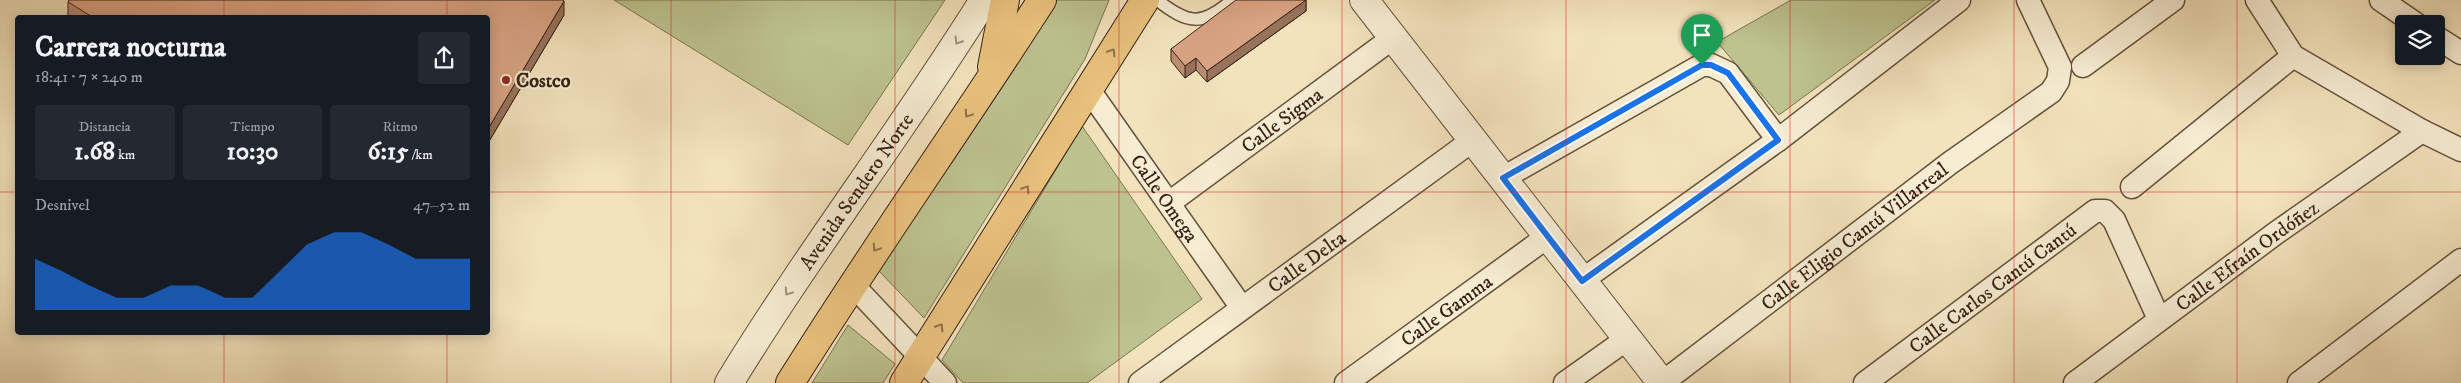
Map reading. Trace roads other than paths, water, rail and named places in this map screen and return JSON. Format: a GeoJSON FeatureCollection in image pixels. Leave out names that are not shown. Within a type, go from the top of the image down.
{"type":"FeatureCollection","features":[{"type":"Feature","properties":{"kind":"main road"},"geometry":{"type":"LineString","coordinates":[[989,84],[1006,0]]}},
{"type":"Feature","properties":{"kind":"main road"},"geometry":{"type":"LineString","coordinates":[[790,383],[852,284],[989,84],[1042,0]]}},
{"type":"Feature","properties":{"kind":"main road"},"geometry":{"type":"LineString","coordinates":[[904,383],[1145,0]]}},
{"type":"Feature","properties":{"kind":"street","name":"Avenida Sendero Norte"},"geometry":{"type":"LineString","coordinates":[[729,383],[875,162],[954,48],[984,0]]}},
{"type":"Feature","properties":{"kind":"street"},"geometry":{"type":"LineString","coordinates":[[1364,0],[1662,383]]}},
{"type":"Feature","properties":{"kind":"street"},"geometry":{"type":"LineString","coordinates":[[1582,281],[1778,140],[1959,0]]}},
{"type":"Feature","properties":{"kind":"street","name":"Calle Eligio Cantú Villarreal"},"geometry":{"type":"LineString","coordinates":[[1662,383],[1950,164],[2051,92],[2058,81],[2060,67],[2028,0]]}},
{"type":"Feature","properties":{"kind":"street"},"geometry":{"type":"LineString","coordinates":[[2083,66],[2173,0]]}},
{"type":"Feature","properties":{"kind":"street"},"geometry":{"type":"LineString","coordinates":[[2257,0],[2293,56],[2422,131],[2461,150]]}},
{"type":"Feature","properties":{"kind":"street"},"geometry":{"type":"LineString","coordinates":[[2380,0],[2402,15]]}},
{"type":"Feature","properties":{"kind":"street","name":"Calle Sigma"},"geometry":{"type":"LineString","coordinates":[[1169,203],[1394,37]]}},
{"type":"Feature","properties":{"kind":"street"},"geometry":{"type":"LineString","coordinates":[[2445,43],[2461,54]]}},
{"type":"Feature","properties":{"kind":"street"},"geometry":{"type":"LineString","coordinates":[[2132,188],[2293,56]]}},
{"type":"Feature","properties":{"kind":"street"},"geometry":{"type":"LineString","coordinates":[[1503,178],[1702,65],[1711,65],[1728,73],[1778,140]]}},
{"type":"Feature","properties":{"kind":"street","name":"Calle Omega"},"geometry":{"type":"LineString","coordinates":[[1089,90],[1242,308]]}},
{"type":"Feature","properties":{"kind":"street","name":"Calle Efraín Ordóñez"},"geometry":{"type":"LineString","coordinates":[[2075,383],[2276,233],[2422,131]]}},
{"type":"Feature","properties":{"kind":"street","name":"Calle Delta"},"geometry":{"type":"LineString","coordinates":[[1140,383],[1472,140]]}},
{"type":"Feature","properties":{"kind":"street","name":"Calle Carlos Cantú Cantú"},"geometry":{"type":"LineString","coordinates":[[1865,383],[2095,212],[2105,211],[2114,220],[2159,319]]}},
{"type":"Feature","properties":{"kind":"street","name":"Calle Gamma"},"geometry":{"type":"LineString","coordinates":[[1346,383],[1547,237]]}},
{"type":"Feature","properties":{"kind":"street"},"geometry":{"type":"LineString","coordinates":[[2299,383],[2461,260]]}},
{"type":"Feature","properties":{"kind":"street"},"geometry":{"type":"LineString","coordinates":[[852,284],[945,383]]}},
{"type":"Feature","properties":{"kind":"street"},"geometry":{"type":"LineString","coordinates":[[1565,383],[1627,339]]}},
{"type":"Feature","properties":{"kind":"lane"},"geometry":{"type":"LineString","coordinates":[[1157,0],[1177,16],[1192,20],[1209,17],[1232,0]]}},
{"type":"Feature","properties":{"kind":"place","name":"Costco"},"geometry":{"type":"Point","coordinates":[506,80]}}]}
